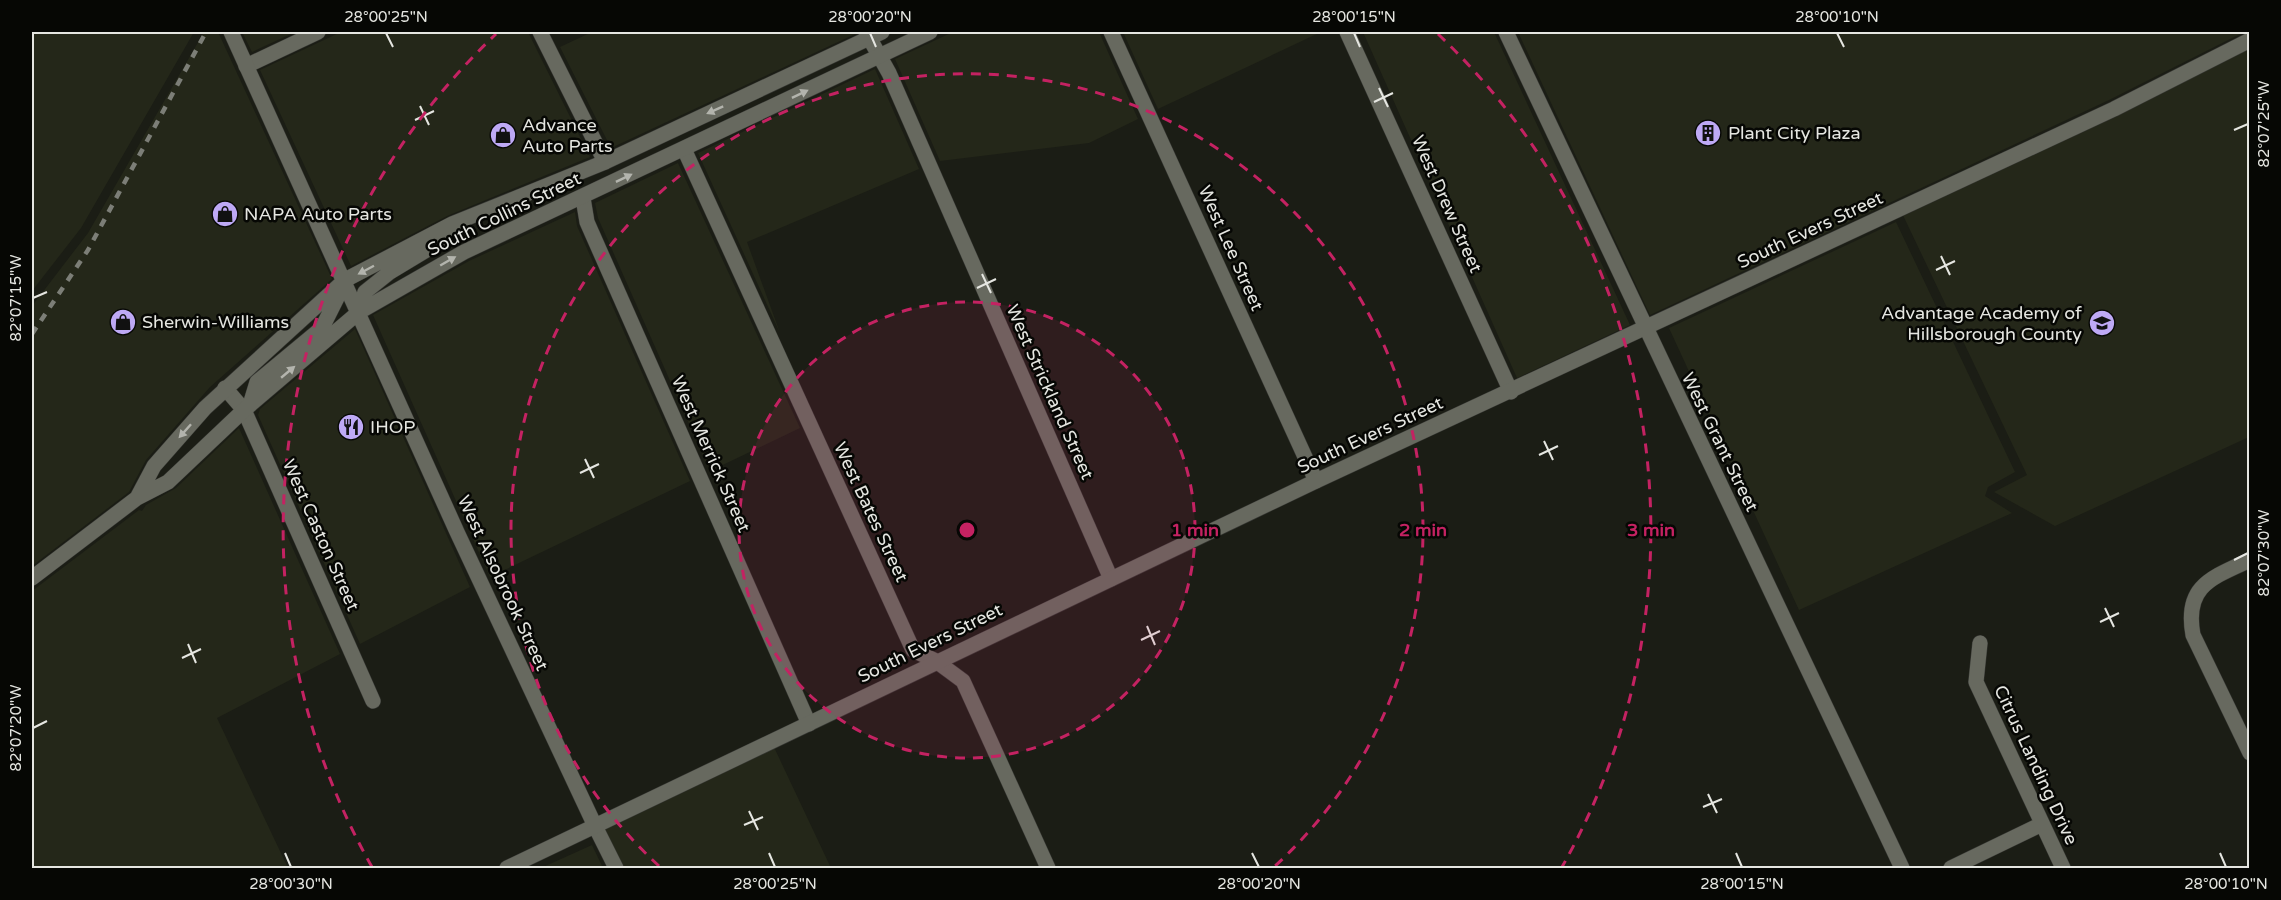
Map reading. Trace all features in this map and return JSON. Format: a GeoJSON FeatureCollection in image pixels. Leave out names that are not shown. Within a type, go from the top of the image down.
{"type":"FeatureCollection","features":[{"type":"Feature","properties":{"kind":"street","name":"West Alsobrook Street"},"geometry":{"type":"LineString","coordinates":[[231,32],[457,532],[616,868]]}},
{"type":"Feature","properties":{"kind":"street"},"geometry":{"type":"LineString","coordinates":[[246,66],[318,32]]}},
{"type":"Feature","properties":{"kind":"street"},"geometry":{"type":"LineString","coordinates":[[540,32],[605,162]]}},
{"type":"Feature","properties":{"kind":"street","name":"South Collins Street"},"geometry":{"type":"LineString","coordinates":[[32,578],[138,498],[168,482],[247,407],[359,312],[464,252],[583,198],[930,32]]}},
{"type":"Feature","properties":{"kind":"street","name":"West Lee Street"},"geometry":{"type":"LineString","coordinates":[[1111,32],[1316,481]]}},
{"type":"Feature","properties":{"kind":"street","name":"West Drew Street"},"geometry":{"type":"LineString","coordinates":[[1347,32],[1511,392]]}},
{"type":"Feature","properties":{"kind":"street","name":"West Grant Street"},"geometry":{"type":"LineString","coordinates":[[1506,32],[1902,868]]}},
{"type":"Feature","properties":{"kind":"street","name":"South Collins Street"},"geometry":{"type":"LineString","coordinates":[[138,498],[154,466],[225,388],[345,280],[452,224],[605,162],[873,34]]}},
{"type":"Feature","properties":{"kind":"street","name":"West Strickland Street"},"geometry":{"type":"LineString","coordinates":[[873,34],[1111,579]]}},
{"type":"Feature","properties":{"kind":"street","name":"South Evers Street"},"geometry":{"type":"LineString","coordinates":[[507,868],[1316,481],[2114,109],[2250,40]]}},
{"type":"Feature","properties":{"kind":"street","name":"West Bates Street"},"geometry":{"type":"LineString","coordinates":[[684,149],[913,650],[936,661],[963,681],[1048,868]]}},
{"type":"Feature","properties":{"kind":"street","name":"West Merrick Street"},"geometry":{"type":"LineString","coordinates":[[583,198],[587,222],[809,724]]}},
{"type":"Feature","properties":{"kind":"street"},"geometry":{"type":"LineString","coordinates":[[359,312],[365,292],[390,272],[433,248],[491,208]]}},
{"type":"Feature","properties":{"kind":"street"},"geometry":{"type":"LineString","coordinates":[[247,407],[257,382],[322,328],[345,280]]}},
{"type":"Feature","properties":{"kind":"street","name":"West Caston Street"},"geometry":{"type":"LineString","coordinates":[[225,388],[247,407],[373,701]]}},
{"type":"Feature","properties":{"kind":"street"},"geometry":{"type":"LineString","coordinates":[[2250,560],[2214,577],[2199,588],[2193,601],[2190,618],[2193,636],[2250,753]]}},
{"type":"Feature","properties":{"kind":"street","name":"Citrus Landing Drive"},"geometry":{"type":"LineString","coordinates":[[1980,643],[1976,682],[2063,868]]}},
{"type":"Feature","properties":{"kind":"street"},"geometry":{"type":"LineString","coordinates":[[1951,868],[2042,824]]}},
{"type":"Feature","properties":{"kind":"shaded area"},"geometry":{"type":"Polygon","coordinates":[[[32,32],[194,32],[81,228],[32,291],[32,32]]]}},
{"type":"Feature","properties":{"kind":"shaded area"},"geometry":{"type":"Polygon","coordinates":[[[204,32],[218,32],[332,279],[210,387],[146,460],[129,492],[32,566],[32,306],[88,233],[204,32]]]}},
{"type":"Feature","properties":{"kind":"shaded area"},"geometry":{"type":"Polygon","coordinates":[[[242,32],[295,32],[252,52],[242,32]]]}},
{"type":"Feature","properties":{"kind":"shaded area"},"geometry":{"type":"Polygon","coordinates":[[[341,32],[528,32],[590,157],[447,216],[351,266],[260,70],[341,32]]]}},
{"type":"Feature","properties":{"kind":"shaded area"},"geometry":{"type":"Polygon","coordinates":[[[592,32],[854,32],[855,34],[611,148],[560,47],[592,32]]]}},
{"type":"Feature","properties":{"kind":"shaded area"},"geometry":{"type":"Polygon","coordinates":[[[953,32],[1099,32],[1138,119],[1089,143],[940,161],[895,59],[953,32]]]}},
{"type":"Feature","properties":{"kind":"shaded area"},"geometry":{"type":"Polygon","coordinates":[[[1123,32],[1321,32],[1158,109],[1123,32]]]}},
{"type":"Feature","properties":{"kind":"shaded area"},"geometry":{"type":"Polygon","coordinates":[[[1363,32],[1494,32],[1630,325],[1517,378],[1363,32]]]}},
{"type":"Feature","properties":{"kind":"shaded area"},"geometry":{"type":"Polygon","coordinates":[[[1518,32],[2244,32],[2109,100],[1650,315],[1518,32]]]}},
{"type":"Feature","properties":{"kind":"shaded area","name":"Advantage Academy of Hillsborough County"},"geometry":{"type":"Polygon","coordinates":[[[2249,40],[2249,437],[2055,526],[1994,492],[2027,475],[1900,209],[2249,40]]]}},
{"type":"Feature","properties":{"kind":"shaded area"},"geometry":{"type":"Polygon","coordinates":[[[875,69],[919,169],[747,242],[780,333],[698,153],[875,69]]]}},
{"type":"Feature","properties":{"kind":"shaded area"},"geometry":{"type":"Polygon","coordinates":[[[678,163],[800,428],[710,471],[598,218],[595,203],[678,163]]]}},
{"type":"Feature","properties":{"kind":"shaded area"},"geometry":{"type":"Polygon","coordinates":[[[575,212],[577,226],[690,481],[490,577],[373,315],[469,261],[575,212]]]}},
{"type":"Feature","properties":{"kind":"shaded area"},"geometry":{"type":"Polygon","coordinates":[[[1896,222],[2015,472],[1988,487],[1985,496],[2012,513],[1799,610],[1669,328],[1896,222]]]}},
{"type":"Feature","properties":{"kind":"shaded area"},"geometry":{"type":"Polygon","coordinates":[[[355,329],[470,587],[360,644],[258,415],[260,409],[355,329]]]}},
{"type":"Feature","properties":{"kind":"shaded area"},"geometry":{"type":"Polygon","coordinates":[[[239,428],[340,654],[217,718],[288,868],[32,868],[32,591],[139,510],[142,511],[146,505],[176,488],[239,428]]]}},
{"type":"Feature","properties":{"kind":"shaded area"},"geometry":{"type":"Polygon","coordinates":[[[772,743],[831,868],[615,868],[595,826],[772,743]]]}},
{"type":"Feature","properties":{"kind":"shaded area"},"geometry":{"type":"Polygon","coordinates":[[[592,845],[603,868],[541,868],[592,845]]]}},
{"type":"Feature","properties":{"kind":"railway"},"geometry":{"type":"LineString","coordinates":[[32,334],[88,250],[206,32]]}},
{"type":"Feature","properties":{"kind":"place","name":"Plant City Plaza"},"geometry":{"type":"Point","coordinates":[1708,133]}},
{"type":"Feature","properties":{"kind":"place","name":"Advance Auto Parts"},"geometry":{"type":"Point","coordinates":[503,135]}},
{"type":"Feature","properties":{"kind":"place","name":"NAPA Auto Parts"},"geometry":{"type":"Point","coordinates":[225,214]}},
{"type":"Feature","properties":{"kind":"place","name":"Sherwin-Williams"},"geometry":{"type":"Point","coordinates":[123,322]}},
{"type":"Feature","properties":{"kind":"place","name":"Advantage Academy of Hillsborough County"},"geometry":{"type":"Point","coordinates":[2102,323]}},
{"type":"Feature","properties":{"kind":"place","name":"IHOP"},"geometry":{"type":"Point","coordinates":[351,427]}}]}
